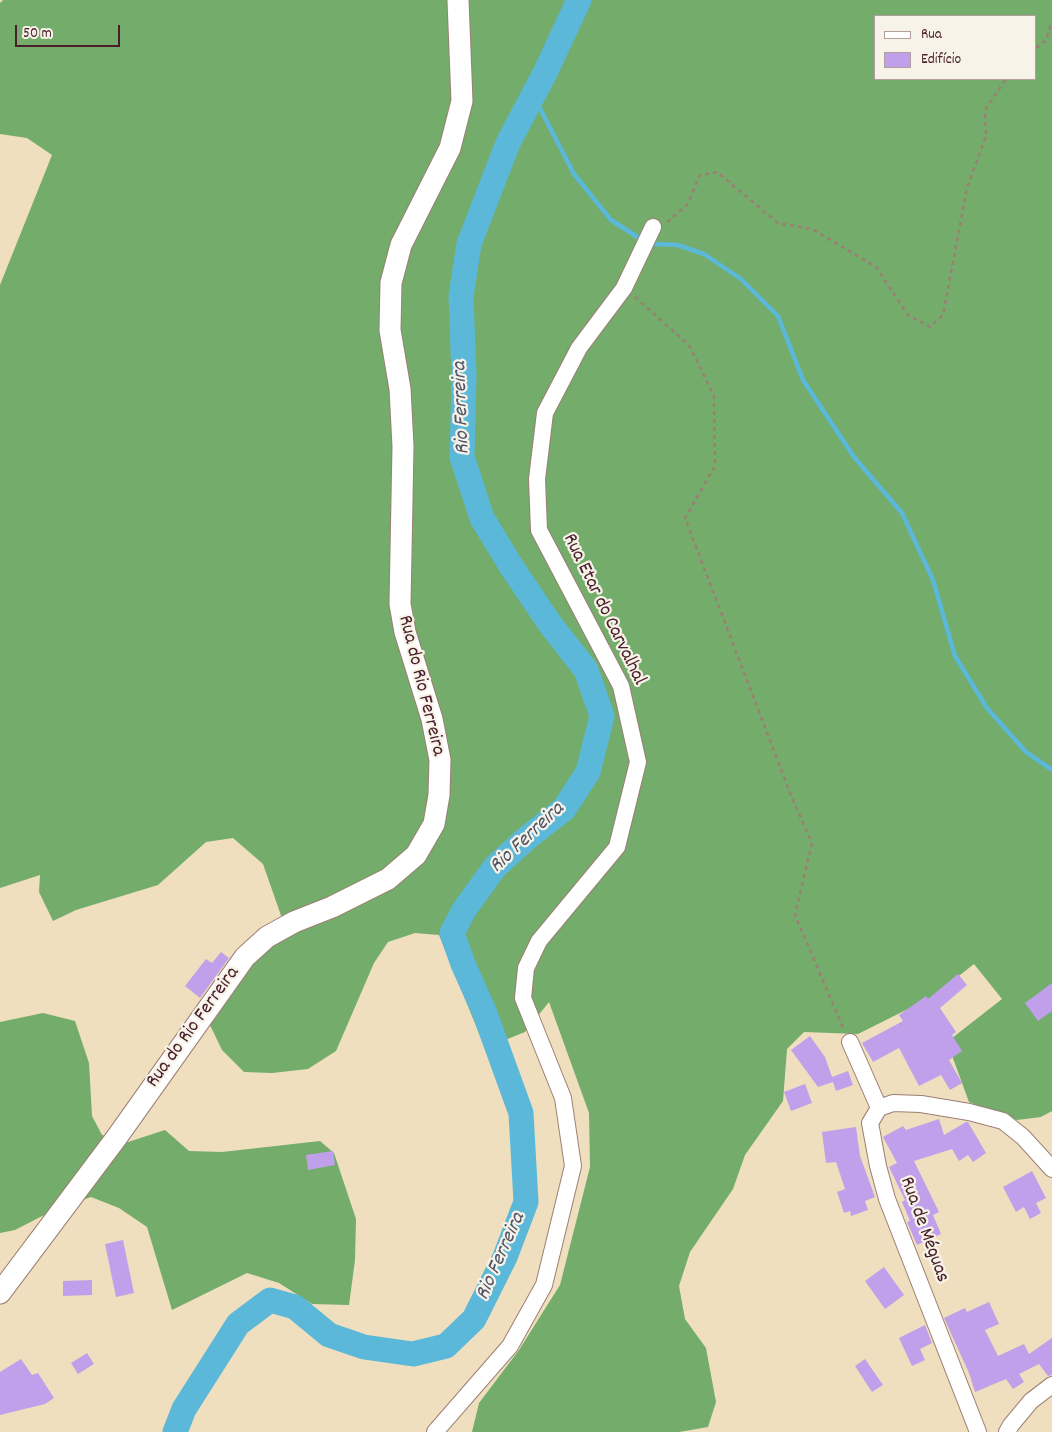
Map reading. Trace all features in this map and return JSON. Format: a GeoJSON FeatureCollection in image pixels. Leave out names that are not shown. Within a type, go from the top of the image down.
{"type":"FeatureCollection","features":[{"type":"Feature","properties":{"kind":"street","name":"Rua do Rio Ferreira"},"geometry":{"type":"LineString","coordinates":[[0,1293],[117,1137],[245,957],[267,937],[294,922],[332,907],[388,879],[416,855],[434,824],[440,796],[440,760],[432,720],[405,632],[400,604],[404,446],[400,388],[390,330],[391,283],[401,245],[450,148],[462,101],[458,0]]}},
{"type":"Feature","properties":{"kind":"street","name":"Rua Etar do Carvalhal"},"geometry":{"type":"LineString","coordinates":[[435,1432],[510,1346],[544,1285],[574,1166],[563,1098],[523,998],[526,968],[539,941],[617,847],[638,762],[621,686],[539,530],[536,479],[545,413],[579,348],[624,288],[653,227]]}},
{"type":"Feature","properties":{"kind":"street"},"geometry":{"type":"LineString","coordinates":[[850,1042],[879,1108],[893,1103],[921,1104],[969,1112],[1003,1121],[1023,1137],[1052,1169]]}},
{"type":"Feature","properties":{"kind":"street","name":"Rua de Méguas"},"geometry":{"type":"LineString","coordinates":[[879,1108],[870,1123],[886,1199],[978,1432]]}},
{"type":"Feature","properties":{"kind":"street"},"geometry":{"type":"LineString","coordinates":[[1007,1432],[1032,1401],[1052,1385]]}},
{"type":"Feature","properties":{"kind":"path"},"geometry":{"type":"LineString","coordinates":[[1037,47],[1046,40],[1052,22]]}},
{"type":"Feature","properties":{"kind":"path"},"geometry":{"type":"LineString","coordinates":[[653,227],[659,229],[687,205],[700,175],[717,172],[778,223],[812,230],[876,266],[908,315],[930,327],[943,315],[967,188],[986,136],[985,110],[1005,80]]}},
{"type":"Feature","properties":{"kind":"path"},"geometry":{"type":"LineString","coordinates":[[624,288],[689,345],[714,396],[715,466],[685,518],[792,798],[812,843],[795,915],[850,1042]]}},
{"type":"Feature","properties":{"kind":"green space"},"geometry":{"type":"Polygon","coordinates":[[[3,0],[1052,0],[1052,1111],[1041,1117],[1017,1120],[969,1102],[947,1042],[1002,999],[974,964],[932,997],[858,1034],[804,1032],[787,1049],[783,1101],[745,1155],[733,1189],[690,1252],[679,1286],[685,1319],[706,1348],[716,1402],[708,1427],[679,1432],[472,1432],[479,1403],[519,1350],[560,1285],[590,1167],[589,1113],[549,1002],[525,1032],[485,1048],[439,935],[415,933],[388,942],[374,963],[336,1051],[308,1069],[272,1073],[244,1072],[222,1050],[209,1023],[235,985],[284,924],[263,864],[233,838],[206,842],[158,885],[76,910],[53,921],[39,892],[40,875],[0,888],[0,285],[52,155],[27,138],[0,134],[0,3],[3,0]]]}},
{"type":"Feature","properties":{"kind":"green space"},"geometry":{"type":"Polygon","coordinates":[[[43,1013],[75,1021],[89,1063],[92,1116],[102,1135],[125,1143],[165,1130],[189,1151],[222,1152],[320,1141],[334,1153],[356,1219],[355,1260],[349,1305],[312,1304],[279,1283],[247,1273],[172,1310],[147,1227],[119,1208],[91,1197],[52,1211],[15,1230],[0,1233],[0,1022],[43,1013]]]}},
{"type":"Feature","properties":{"kind":"building"},"geometry":{"type":"Polygon","coordinates":[[[221,952],[229,958],[200,998],[185,986],[206,959],[212,963],[221,952]]]}},
{"type":"Feature","properties":{"kind":"building"},"geometry":{"type":"Polygon","coordinates":[[[958,974],[967,985],[940,1008],[956,1032],[952,1035],[962,1051],[949,1060],[962,1083],[950,1090],[941,1075],[919,1086],[899,1048],[873,1062],[862,1043],[903,1021],[899,1015],[926,996],[928,999],[958,974]]]}},
{"type":"Feature","properties":{"kind":"building"},"geometry":{"type":"Polygon","coordinates":[[[1052,983],[1052,1011],[1038,1021],[1025,1003],[1052,983]]]}},
{"type":"Feature","properties":{"kind":"building"},"geometry":{"type":"Polygon","coordinates":[[[810,1036],[825,1057],[832,1077],[848,1071],[853,1085],[836,1091],[833,1082],[818,1087],[791,1050],[810,1036]]]}},
{"type":"Feature","properties":{"kind":"building"},"geometry":{"type":"Polygon","coordinates":[[[805,1084],[812,1103],[791,1111],[784,1092],[805,1084]]]}},
{"type":"Feature","properties":{"kind":"building"},"geometry":{"type":"Polygon","coordinates":[[[939,1119],[944,1135],[968,1122],[986,1153],[973,1162],[968,1155],[959,1161],[952,1149],[914,1161],[939,1212],[933,1215],[941,1234],[917,1245],[907,1222],[910,1221],[902,1202],[905,1200],[889,1167],[897,1163],[883,1137],[903,1126],[906,1130],[939,1119]]]}},
{"type":"Feature","properties":{"kind":"building"},"geometry":{"type":"Polygon","coordinates":[[[856,1127],[860,1156],[875,1197],[865,1201],[868,1210],[851,1216],[850,1211],[844,1213],[837,1192],[845,1189],[836,1162],[826,1163],[822,1132],[856,1127]]]}},
{"type":"Feature","properties":{"kind":"building"},"geometry":{"type":"Polygon","coordinates":[[[333,1151],[335,1165],[308,1170],[306,1155],[333,1151]]]}},
{"type":"Feature","properties":{"kind":"building"},"geometry":{"type":"Polygon","coordinates":[[[1032,1171],[1046,1198],[1036,1203],[1041,1213],[1030,1219],[1024,1207],[1016,1212],[1003,1187],[1032,1171]]]}},
{"type":"Feature","properties":{"kind":"building"},"geometry":{"type":"Polygon","coordinates":[[[123,1240],[134,1293],[116,1297],[105,1244],[123,1240]]]}},
{"type":"Feature","properties":{"kind":"building"},"geometry":{"type":"Polygon","coordinates":[[[884,1267],[904,1295],[885,1309],[865,1281],[884,1267]]]}},
{"type":"Feature","properties":{"kind":"building"},"geometry":{"type":"Polygon","coordinates":[[[92,1280],[92,1295],[63,1296],[63,1281],[92,1280]]]}},
{"type":"Feature","properties":{"kind":"building"},"geometry":{"type":"Polygon","coordinates":[[[989,1302],[999,1324],[985,1330],[998,1356],[1024,1344],[1029,1354],[1052,1338],[1052,1375],[1048,1376],[1039,1364],[1019,1374],[1024,1382],[1013,1389],[1006,1379],[975,1392],[969,1373],[944,1318],[965,1308],[967,1312],[989,1302]]]}},
{"type":"Feature","properties":{"kind":"building"},"geometry":{"type":"Polygon","coordinates":[[[925,1325],[932,1343],[920,1349],[925,1360],[912,1366],[899,1338],[925,1325]]]}},
{"type":"Feature","properties":{"kind":"building"},"geometry":{"type":"Polygon","coordinates":[[[87,1353],[94,1364],[78,1374],[71,1363],[87,1353]]]}},
{"type":"Feature","properties":{"kind":"building"},"geometry":{"type":"Polygon","coordinates":[[[21,1359],[32,1375],[38,1373],[54,1398],[45,1404],[0,1415],[0,1372],[21,1359]]]}},
{"type":"Feature","properties":{"kind":"building"},"geometry":{"type":"Polygon","coordinates":[[[865,1359],[883,1385],[872,1392],[855,1366],[865,1359]]]}},
{"type":"Feature","properties":{"kind":"waterway","name":"Rio Ferreira"},"geometry":{"type":"LineString","coordinates":[[175,1432],[184,1409],[238,1324],[270,1300],[295,1307],[329,1335],[364,1347],[413,1354],[446,1346],[474,1319],[505,1257],[526,1202],[521,1113],[484,1011],[463,964],[452,933],[464,910],[495,867],[527,838],[564,809],[588,772],[602,716],[586,670],[550,624],[511,566],[482,518],[462,457],[464,376],[461,296],[469,244],[508,143],[545,73],[579,0]]}},
{"type":"Feature","properties":{"kind":"waterway"},"geometry":{"type":"LineString","coordinates":[[533,95],[574,174],[611,220],[639,238]]}},
{"type":"Feature","properties":{"kind":"waterway"},"geometry":{"type":"LineString","coordinates":[[655,244],[678,245],[704,254],[741,279],[778,316],[803,380],[854,457],[902,513],[933,580],[955,656],[987,708],[1026,752],[1052,770]]}}]}
